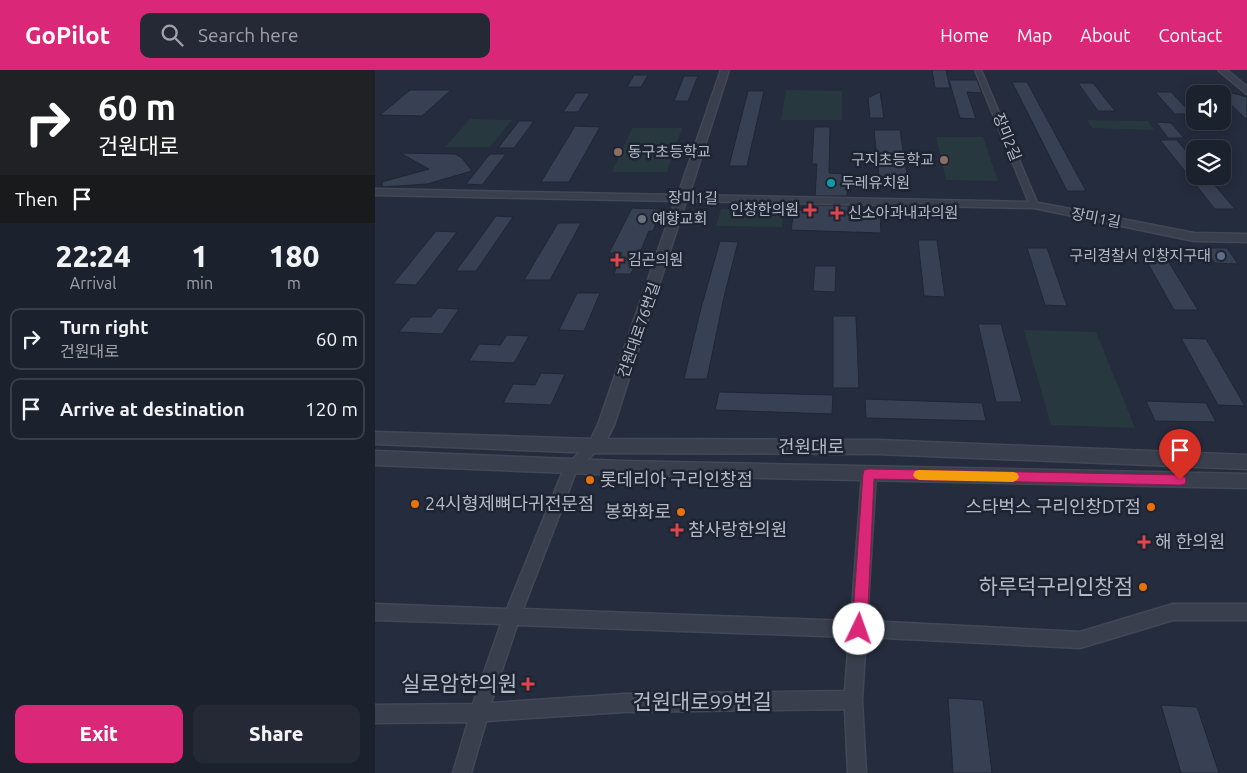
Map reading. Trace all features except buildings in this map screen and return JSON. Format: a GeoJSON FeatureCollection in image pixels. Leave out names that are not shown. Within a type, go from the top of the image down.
{"type":"FeatureCollection","features":[{"type":"Feature","properties":{"kind":"street","name":"건원대로76번길"},"geometry":{"type":"LineString","coordinates":[[596,446],[606,425],[684,198],[725,70]]}},
{"type":"Feature","properties":{"kind":"street","name":"장미2길"},"geometry":{"type":"LineString","coordinates":[[978,70],[1034,205]]}},
{"type":"Feature","properties":{"kind":"street"},"geometry":{"type":"LineString","coordinates":[[1222,70],[1247,91]]}},
{"type":"Feature","properties":{"kind":"street","name":"장미1길"},"geometry":{"type":"LineString","coordinates":[[375,192],[1034,205],[1194,237],[1247,238]]}},
{"type":"Feature","properties":{"kind":"street","name":"건원대로"},"geometry":{"type":"LineString","coordinates":[[375,438],[596,446],[878,447],[1247,462]]}},
{"type":"Feature","properties":{"kind":"street"},"geometry":{"type":"LineString","coordinates":[[463,773],[479,713],[512,616],[573,466],[596,446]]}},
{"type":"Feature","properties":{"kind":"street","name":"건원대로"},"geometry":{"type":"LineString","coordinates":[[375,458],[573,466],[1247,482]]}},
{"type":"Feature","properties":{"kind":"street"},"geometry":{"type":"LineString","coordinates":[[857,773],[853,700],[869,474]]}},
{"type":"Feature","properties":{"kind":"street"},"geometry":{"type":"LineString","coordinates":[[375,612],[859,629],[1080,640],[1173,612],[1247,612]]}},
{"type":"Feature","properties":{"kind":"street","name":"건원대로99번길"},"geometry":{"type":"LineString","coordinates":[[375,714],[479,713],[624,702],[853,700]]}},
{"type":"Feature","properties":{"kind":"shaded area"},"geometry":{"type":"Polygon","coordinates":[[[786,90],[842,91],[842,120],[781,120],[786,90]]]}},
{"type":"Feature","properties":{"kind":"shaded area"},"geometry":{"type":"Polygon","coordinates":[[[470,119],[512,120],[490,147],[445,147],[470,119]]]}},
{"type":"Feature","properties":{"kind":"shaded area"},"geometry":{"type":"Polygon","coordinates":[[[1087,120],[1148,121],[1154,130],[1092,128],[1087,120]]]}},
{"type":"Feature","properties":{"kind":"shaded area"},"geometry":{"type":"Polygon","coordinates":[[[632,128],[682,128],[667,172],[612,172],[632,128]]]}},
{"type":"Feature","properties":{"kind":"shaded area"},"geometry":{"type":"Polygon","coordinates":[[[936,137],[983,137],[998,181],[946,180],[936,137]]]}},
{"type":"Feature","properties":{"kind":"shaded area"},"geometry":{"type":"Polygon","coordinates":[[[721,209],[784,211],[782,227],[716,226],[721,209]]]}},
{"type":"Feature","properties":{"kind":"shaded area"},"geometry":{"type":"Polygon","coordinates":[[[1024,330],[1096,332],[1135,428],[1051,425],[1024,330]]]}},
{"type":"Feature","properties":{"kind":"slow traffic"},"geometry":{"type":"LineString","coordinates":[[919,475],[1013,477]]}},
{"type":"Feature","properties":{"kind":"place","name":"동구초등학교"},"geometry":{"type":"Point","coordinates":[618,152]}},
{"type":"Feature","properties":{"kind":"place","name":"구지초등학교"},"geometry":{"type":"Point","coordinates":[944,160]}},
{"type":"Feature","properties":{"kind":"place","name":"두레유치원"},"geometry":{"type":"Point","coordinates":[831,183]}},
{"type":"Feature","properties":{"kind":"place","name":"인창한의원"},"geometry":{"type":"Point","coordinates":[810,210]}},
{"type":"Feature","properties":{"kind":"place","name":"신소아과내과의원"},"geometry":{"type":"Point","coordinates":[837,213]}},
{"type":"Feature","properties":{"kind":"place","name":"예향교회"},"geometry":{"type":"Point","coordinates":[642,219]}},
{"type":"Feature","properties":{"kind":"place","name":"구리경찰서 인창지구대"},"geometry":{"type":"Point","coordinates":[1221,256]}},
{"type":"Feature","properties":{"kind":"place","name":"김곤의원"},"geometry":{"type":"Point","coordinates":[617,260]}},
{"type":"Feature","properties":{"kind":"place","name":"롯데리아 구리인창점"},"geometry":{"type":"Point","coordinates":[590,480]}},
{"type":"Feature","properties":{"kind":"place","name":"24시형제뼈다귀전문점"},"geometry":{"type":"Point","coordinates":[415,504]}},
{"type":"Feature","properties":{"kind":"place","name":"스타벅스 구리인창DT점"},"geometry":{"type":"Point","coordinates":[1151,507]}},
{"type":"Feature","properties":{"kind":"place","name":"봉화화로"},"geometry":{"type":"Point","coordinates":[681,512]}},
{"type":"Feature","properties":{"kind":"place","name":"참사랑한의원"},"geometry":{"type":"Point","coordinates":[677,530]}},
{"type":"Feature","properties":{"kind":"place","name":"해 한의원"},"geometry":{"type":"Point","coordinates":[1144,542]}},
{"type":"Feature","properties":{"kind":"place","name":"하루덕구리인창점"},"geometry":{"type":"Point","coordinates":[1143,587]}},
{"type":"Feature","properties":{"kind":"place","name":"실로암한의원"},"geometry":{"type":"Point","coordinates":[528,684]}},
{"type":"Feature","properties":{"kind":"route"},"geometry":{"type":"LineString","coordinates":[[859,629],[869,474],[1180,480]]}}]}
